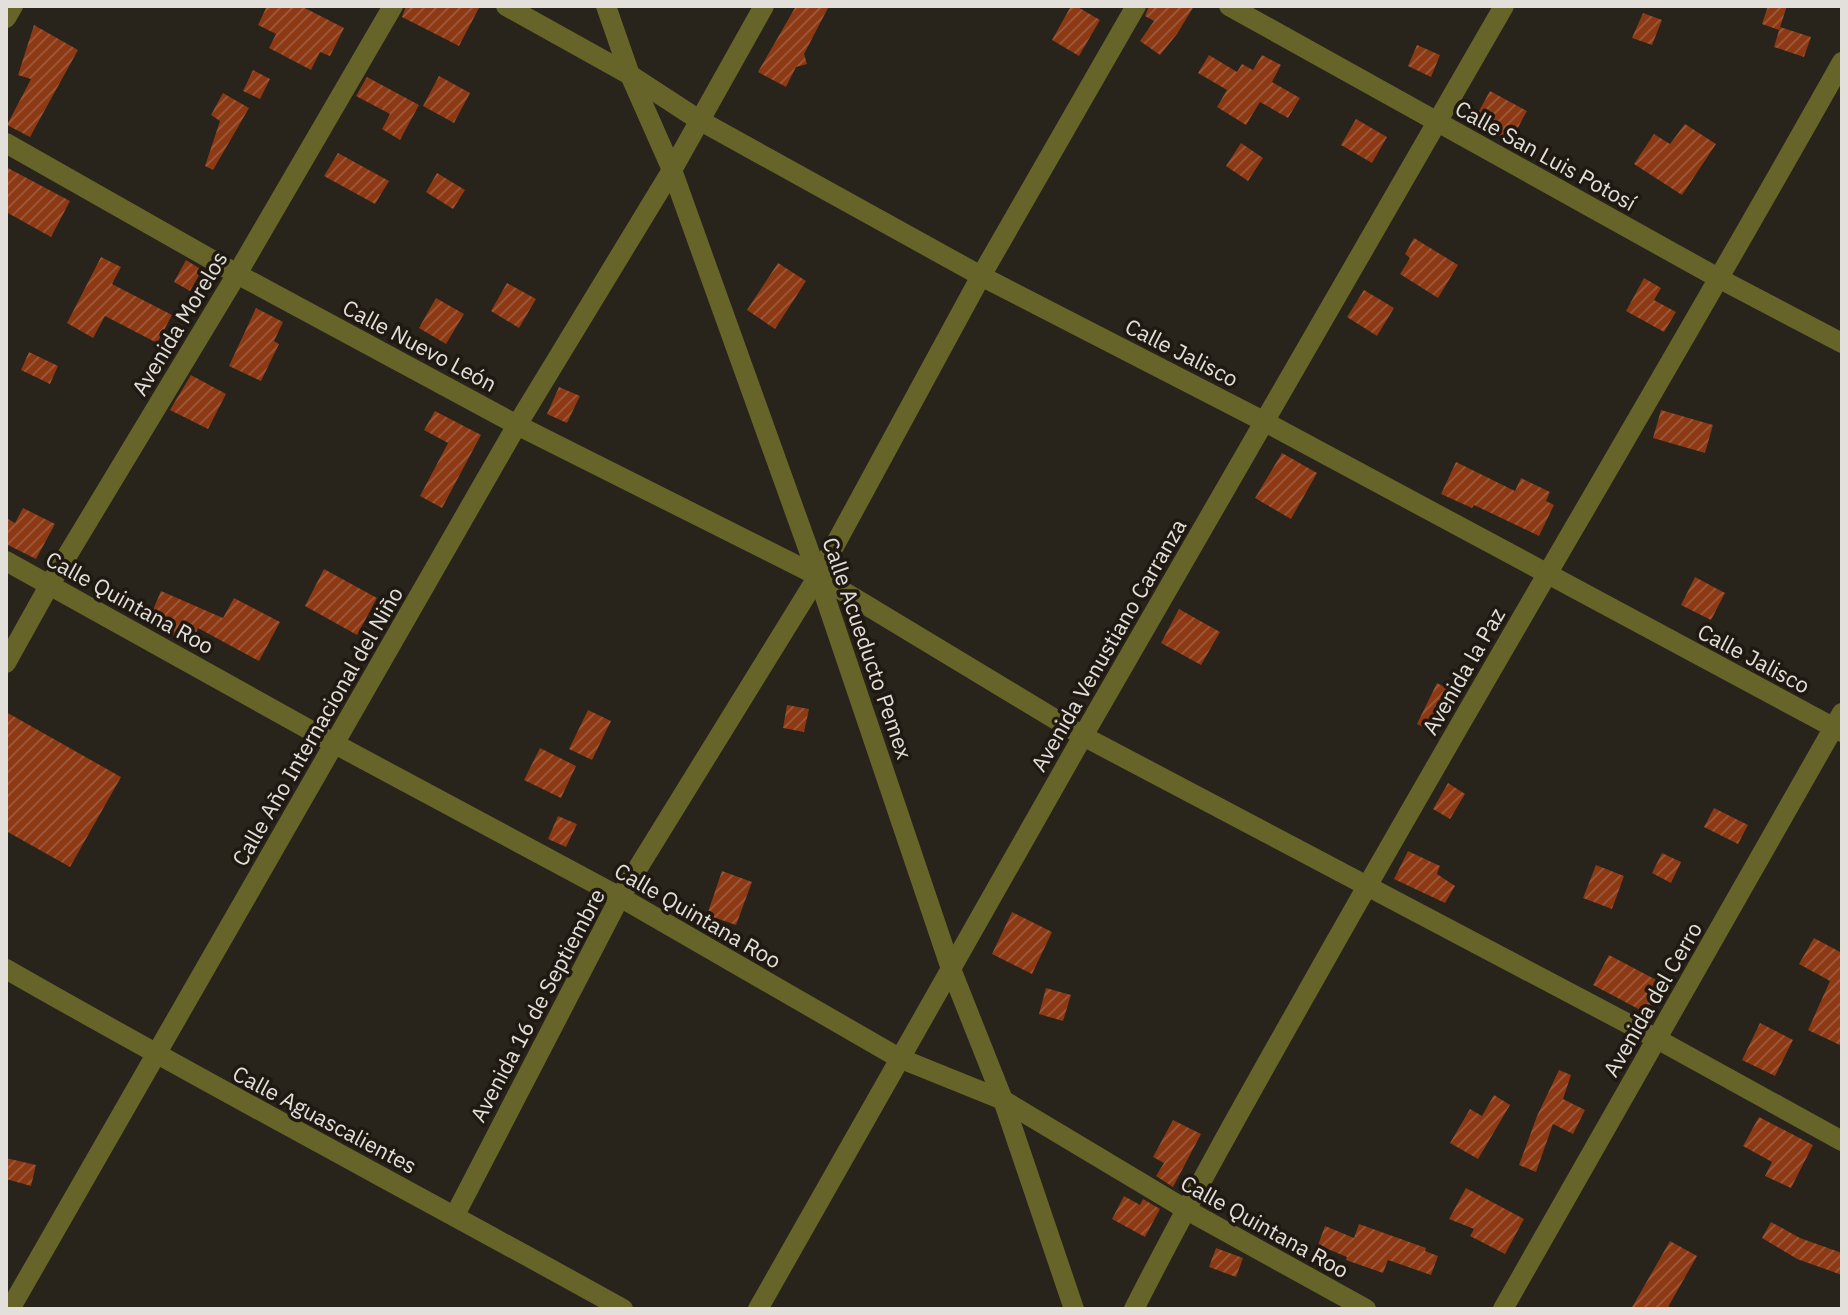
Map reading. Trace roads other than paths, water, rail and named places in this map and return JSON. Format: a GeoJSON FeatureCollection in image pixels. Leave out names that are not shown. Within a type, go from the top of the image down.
{"type":"FeatureCollection","features":[{"type":"Feature","properties":{"kind":"street"},"geometry":{"type":"LineString","coordinates":[[6,18],[13,6]]}},
{"type":"Feature","properties":{"kind":"street","name":"Avenida Morelos"},"geometry":{"type":"LineString","coordinates":[[6,663],[393,6]]}},
{"type":"Feature","properties":{"kind":"street","name":"Calle Jalisco"},"geometry":{"type":"LineString","coordinates":[[506,6],[630,75],[699,120],[981,276],[1265,422],[1546,574],[1839,724]]}},
{"type":"Feature","properties":{"kind":"street","name":"Calle Acueducto Pemex"},"geometry":{"type":"LineString","coordinates":[[606,6],[630,75],[672,170],[818,576],[951,969],[1003,1100],[1074,1309]]}},
{"type":"Feature","properties":{"kind":"street","name":"Calle Año Internacional del Niño"},"geometry":{"type":"LineString","coordinates":[[10,1309],[517,425],[672,170],[764,6]]}},
{"type":"Feature","properties":{"kind":"street","name":"Avenida 16 de Septiembre"},"geometry":{"type":"LineString","coordinates":[[455,1215],[620,897],[818,576],[981,276],[1136,6]]}},
{"type":"Feature","properties":{"kind":"street","name":"Calle San Luis Potosí"},"geometry":{"type":"LineString","coordinates":[[1229,6],[1720,279],[1842,343]]}},
{"type":"Feature","properties":{"kind":"street","name":"Avenida Venustiano Carranza"},"geometry":{"type":"LineString","coordinates":[[758,1309],[1083,736],[1504,6]]}},
{"type":"Feature","properties":{"kind":"street","name":"Avenida la Paz"},"geometry":{"type":"LineString","coordinates":[[1134,1309],[1185,1209],[1366,887],[1720,279],[1842,62]]}},
{"type":"Feature","properties":{"kind":"street","name":"Calle Nuevo León"},"geometry":{"type":"LineString","coordinates":[[6,143],[237,274],[517,425],[818,576]]}},
{"type":"Feature","properties":{"kind":"street","name":"Calle Quintana Roo"},"geometry":{"type":"LineString","coordinates":[[6,561],[335,744],[620,897],[899,1058],[1003,1100],[1185,1209],[1366,1309]]}},
{"type":"Feature","properties":{"kind":"street"},"geometry":{"type":"LineString","coordinates":[[818,576],[1083,736],[1657,1039],[1842,1141]]}},
{"type":"Feature","properties":{"kind":"street","name":"Avenida del Cerro"},"geometry":{"type":"LineString","coordinates":[[1503,1309],[1839,724]]}},
{"type":"Feature","properties":{"kind":"street","name":"Calle Aguascalientes"},"geometry":{"type":"LineString","coordinates":[[6,969],[156,1055],[623,1309]]}}]}
